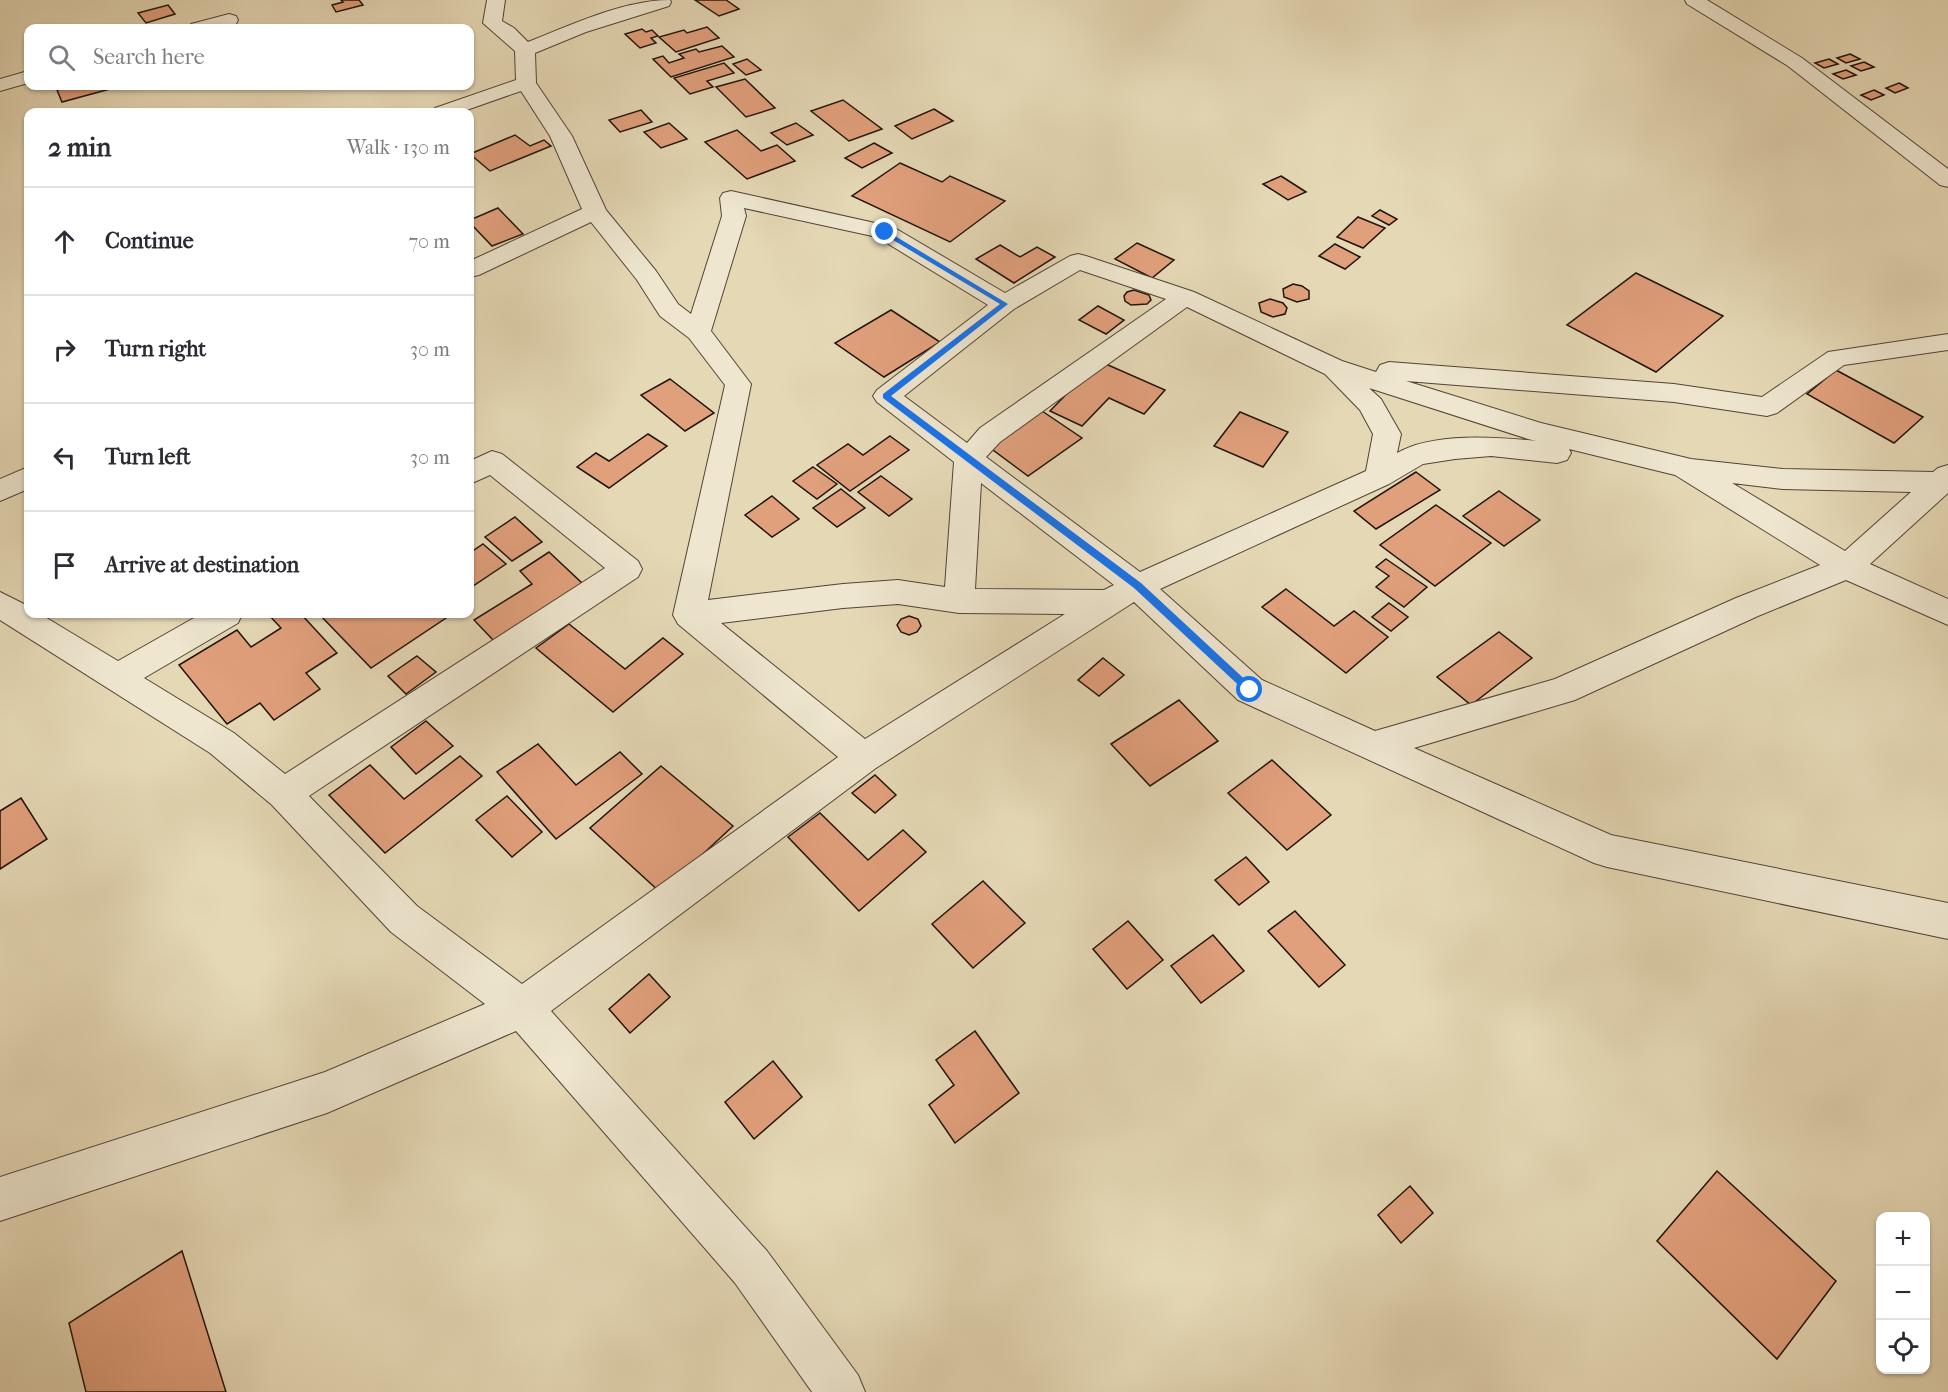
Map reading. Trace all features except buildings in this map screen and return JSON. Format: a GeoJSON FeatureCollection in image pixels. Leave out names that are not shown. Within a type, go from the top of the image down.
{"type":"FeatureCollection","features":[{"type":"Feature","properties":{"kind":"street"},"geometry":{"type":"LineString","coordinates":[[496,0],[492,23],[507,32],[525,50],[526,83],[561,136],[595,212],[647,276],[669,310],[698,332],[738,384],[689,615]]}},
{"type":"Feature","properties":{"kind":"street"},"geometry":{"type":"LineString","coordinates":[[1694,0],[1795,62],[1948,180]]}},
{"type":"Feature","properties":{"kind":"street"},"geometry":{"type":"LineString","coordinates":[[525,50],[579,28],[662,2]]}},
{"type":"Feature","properties":{"kind":"street"},"geometry":{"type":"LineString","coordinates":[[214,24],[229,20]]}},
{"type":"Feature","properties":{"kind":"street"},"geometry":{"type":"LineString","coordinates":[[0,85],[24,78]]}},
{"type":"Feature","properties":{"kind":"street"},"geometry":{"type":"LineString","coordinates":[[454,108],[526,83]]}},
{"type":"Feature","properties":{"kind":"street"},"geometry":{"type":"LineString","coordinates":[[698,332],[734,216],[731,198],[885,232],[1005,304]]}},
{"type":"Feature","properties":{"kind":"street"},"geometry":{"type":"LineString","coordinates":[[474,268],[595,212]]}},
{"type":"Feature","properties":{"kind":"street"},"geometry":{"type":"LineString","coordinates":[[1948,613],[1847,567],[1684,467],[1538,432],[1333,367],[1185,297],[1078,261],[1005,304],[886,396],[968,459],[1123,594],[1250,690],[1607,851],[1948,921]]}},
{"type":"Feature","properties":{"kind":"street"},"geometry":{"type":"LineString","coordinates":[[959,601],[968,459],[990,435],[1185,297]]}},
{"type":"Feature","properties":{"kind":"street"},"geometry":{"type":"LineString","coordinates":[[1333,367],[1674,393],[1767,407],[1837,358],[1948,342]]}},
{"type":"Feature","properties":{"kind":"street"},"geometry":{"type":"LineString","coordinates":[[1333,367],[1371,405],[1387,434],[1378,477]]}},
{"type":"Feature","properties":{"kind":"street"},"geometry":{"type":"LineString","coordinates":[[0,1199],[327,1092],[522,1008],[864,758],[1123,594],[1378,477],[1416,455],[1491,446],[1784,479],[1945,480]]}},
{"type":"Feature","properties":{"kind":"street"},"geometry":{"type":"LineString","coordinates":[[284,794],[627,569],[492,461],[474,472]]}},
{"type":"Feature","properties":{"kind":"street"},"geometry":{"type":"LineString","coordinates":[[0,491],[24,479]]}},
{"type":"Feature","properties":{"kind":"street"},"geometry":{"type":"LineString","coordinates":[[1373,746],[1563,690],[1748,607],[1847,567],[1945,480]]}},
{"type":"Feature","properties":{"kind":"street"},"geometry":{"type":"LineString","coordinates":[[689,615],[843,596],[898,592],[959,601],[1123,594]]}},
{"type":"Feature","properties":{"kind":"street"},"geometry":{"type":"LineString","coordinates":[[0,604],[222,742],[284,794],[404,919],[522,1008],[751,1267],[842,1392]]}},
{"type":"Feature","properties":{"kind":"street"},"geometry":{"type":"LineString","coordinates":[[689,615],[864,758]]}},
{"type":"Feature","properties":{"kind":"street"},"geometry":{"type":"LineString","coordinates":[[116,678],[220,618]]}},
{"type":"Feature","properties":{"kind":"route"},"geometry":{"type":"LineString","coordinates":[[885,232],[1005,304],[886,396],[1137,586],[1250,690]]}}]}
